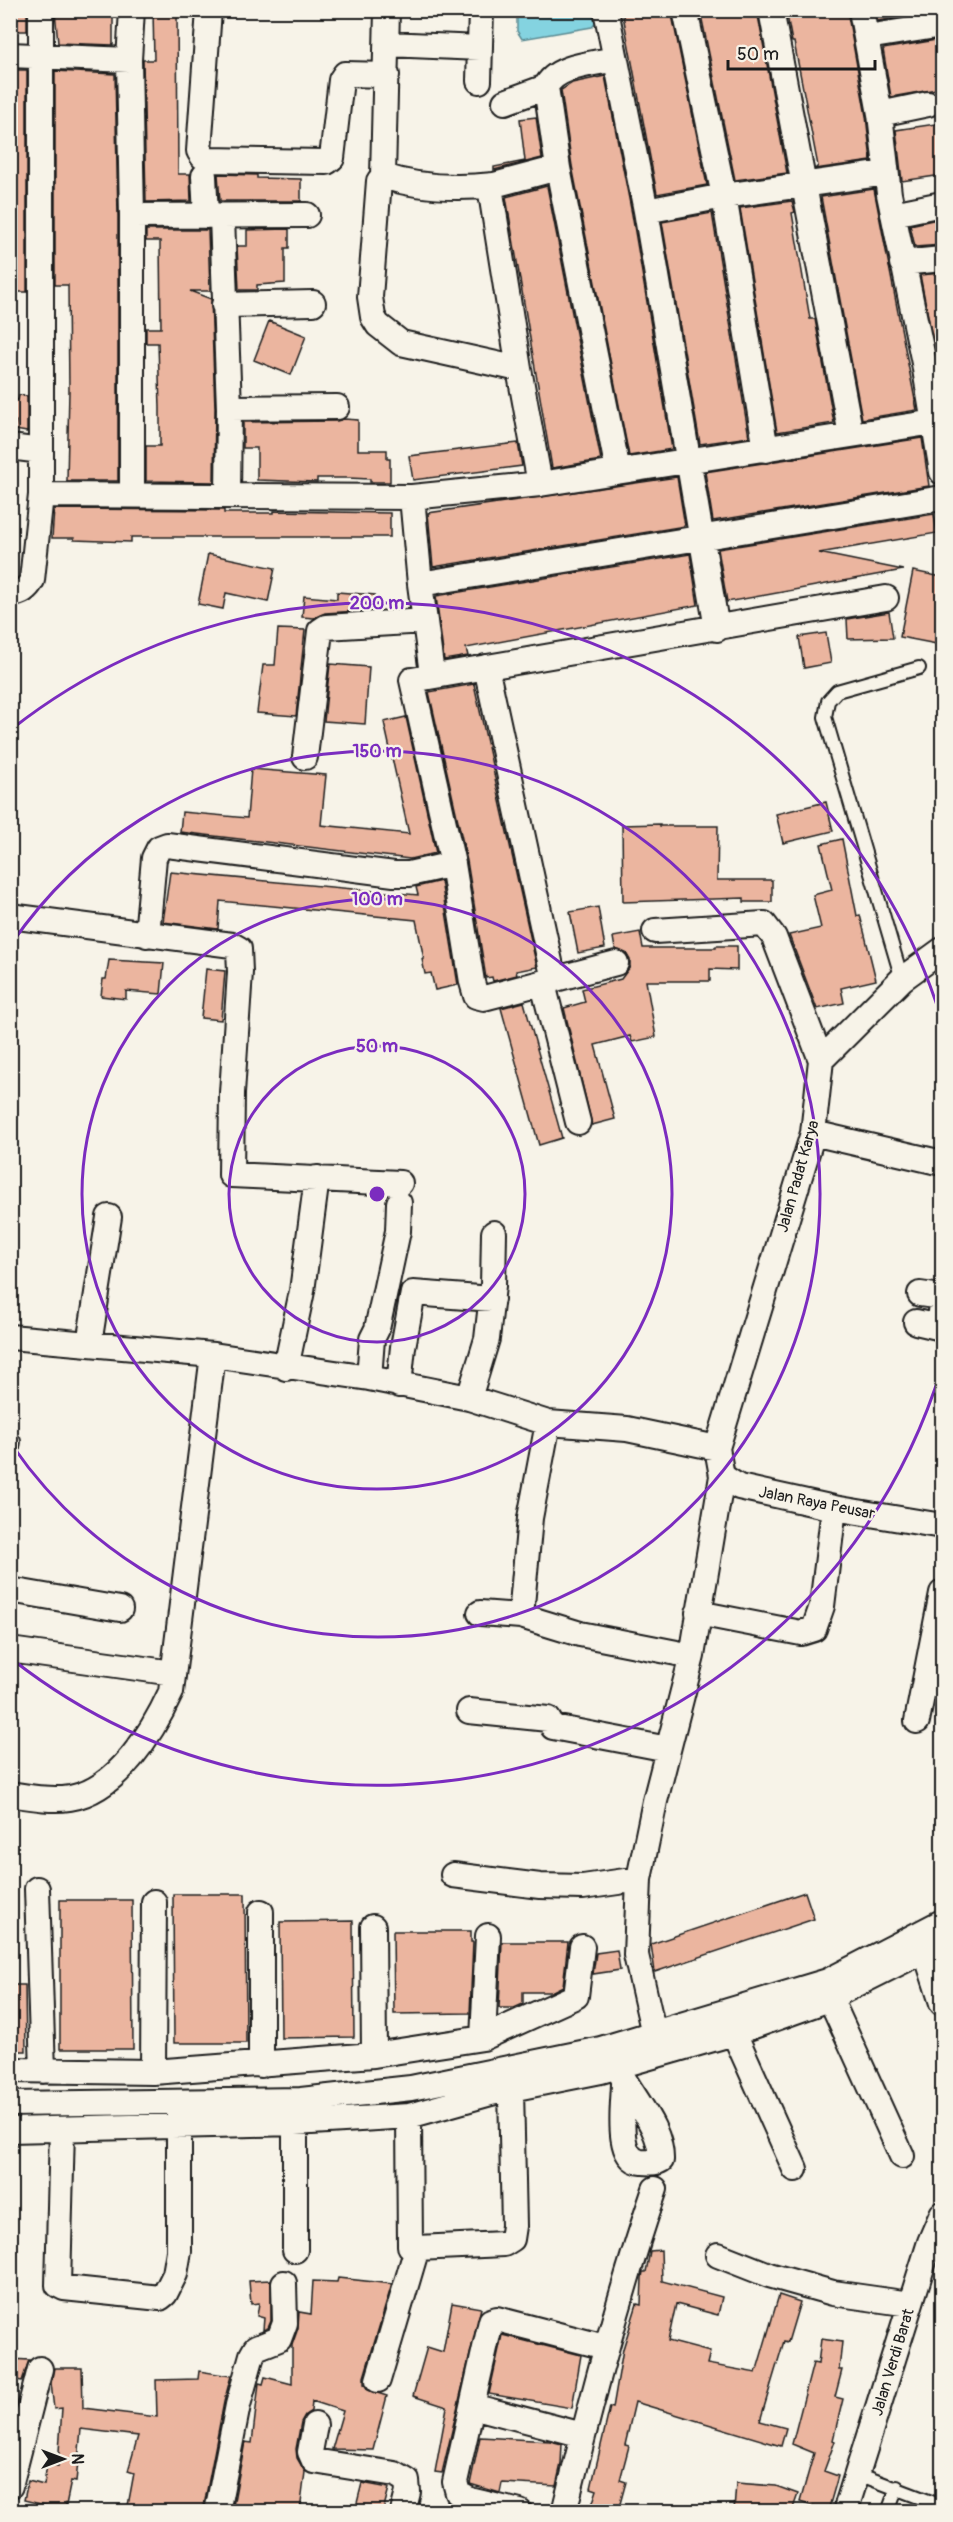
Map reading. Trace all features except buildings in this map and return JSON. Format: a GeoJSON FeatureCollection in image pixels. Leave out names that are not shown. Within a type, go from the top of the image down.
{"type":"FeatureCollection","features":[{"type":"Feature","properties":{"kind":"street"},"geometry":{"type":"LineString","coordinates":[[10,593],[21,592],[29,586],[32,580],[41,495],[41,10]]}},
{"type":"Feature","properties":{"kind":"street"},"geometry":{"type":"LineString","coordinates":[[132,10],[129,60],[132,216],[132,495]]}},
{"type":"Feature","properties":{"kind":"street"},"geometry":{"type":"LineString","coordinates":[[209,10],[199,151],[209,160],[327,162],[332,158],[341,80],[345,74],[387,75]]}},
{"type":"Feature","properties":{"kind":"street"},"geometry":{"type":"LineString","coordinates":[[387,10],[383,176],[379,181],[370,297],[373,317],[378,325],[401,343],[519,369]]}},
{"type":"Feature","properties":{"kind":"street"},"geometry":{"type":"LineString","coordinates":[[479,81],[481,10]]}},
{"type":"Feature","properties":{"kind":"street"},"geometry":{"type":"LineString","coordinates":[[606,10],[646,210],[717,629]]}},
{"type":"Feature","properties":{"kind":"street"},"geometry":{"type":"LineString","coordinates":[[685,10],[724,196],[766,450]]}},
{"type":"Feature","properties":{"kind":"street"},"geometry":{"type":"LineString","coordinates":[[771,10],[802,185],[851,435]]}},
{"type":"Feature","properties":{"kind":"street"},"geometry":{"type":"LineString","coordinates":[[861,10],[880,114],[886,173],[902,262],[933,362],[934,422],[942,472]]}},
{"type":"Feature","properties":{"kind":"street"},"geometry":{"type":"LineString","coordinates":[[867,37],[942,25]]}},
{"type":"Feature","properties":{"kind":"street"},"geometry":{"type":"LineString","coordinates":[[387,44],[480,48]]}},
{"type":"Feature","properties":{"kind":"street"},"geometry":{"type":"LineString","coordinates":[[10,55],[129,60]]}},
{"type":"Feature","properties":{"kind":"street"},"geometry":{"type":"LineString","coordinates":[[615,59],[560,72],[550,79],[546,87],[558,168],[618,471]]}},
{"type":"Feature","properties":{"kind":"street"},"geometry":{"type":"LineString","coordinates":[[505,102],[546,87]]}},
{"type":"Feature","properties":{"kind":"street"},"geometry":{"type":"LineString","coordinates":[[880,114],[928,104]]}},
{"type":"Feature","properties":{"kind":"street"},"geometry":{"type":"LineString","coordinates":[[383,176],[430,186],[458,189],[494,185],[558,168]]}},
{"type":"Feature","properties":{"kind":"street"},"geometry":{"type":"LineString","coordinates":[[646,210],[724,196],[886,173]]}},
{"type":"Feature","properties":{"kind":"street"},"geometry":{"type":"LineString","coordinates":[[204,176],[214,217],[225,305],[229,408],[228,495]]}},
{"type":"Feature","properties":{"kind":"street"},"geometry":{"type":"LineString","coordinates":[[494,185],[490,200],[540,483]]}},
{"type":"Feature","properties":{"kind":"street"},"geometry":{"type":"LineString","coordinates":[[893,214],[942,204]]}},
{"type":"Feature","properties":{"kind":"street"},"geometry":{"type":"LineString","coordinates":[[132,216],[307,215]]}},
{"type":"Feature","properties":{"kind":"street"},"geometry":{"type":"LineString","coordinates":[[902,262],[942,259]]}},
{"type":"Feature","properties":{"kind":"street"},"geometry":{"type":"LineString","coordinates":[[225,305],[313,303]]}},
{"type":"Feature","properties":{"kind":"street"},"geometry":{"type":"LineString","coordinates":[[229,408],[337,407]]}},
{"type":"Feature","properties":{"kind":"street"},"geometry":{"type":"LineString","coordinates":[[41,495],[412,497],[540,483],[690,462],[934,422]]}},
{"type":"Feature","properties":{"kind":"street"},"geometry":{"type":"LineString","coordinates":[[10,447],[40,452]]}},
{"type":"Feature","properties":{"kind":"street"},"geometry":{"type":"LineString","coordinates":[[412,497],[420,584],[432,674]]}},
{"type":"Feature","properties":{"kind":"street"},"geometry":{"type":"LineString","coordinates":[[420,584],[942,498]]}},
{"type":"Feature","properties":{"kind":"street"},"geometry":{"type":"LineString","coordinates":[[616,963],[484,998],[476,996],[453,864],[412,680],[432,674],[717,629],[886,598]]}},
{"type":"Feature","properties":{"kind":"street"},"geometry":{"type":"LineString","coordinates":[[304,757],[320,631],[326,627],[425,621]]}},
{"type":"Feature","properties":{"kind":"street"},"geometry":{"type":"LineString","coordinates":[[486,667],[578,1122]]}},
{"type":"Feature","properties":{"kind":"street"},"geometry":{"type":"LineString","coordinates":[[147,935],[154,858],[159,848],[167,845],[394,874],[409,874],[453,864]]}},
{"type":"Feature","properties":{"kind":"street"},"geometry":{"type":"LineString","coordinates":[[10,916],[232,945],[238,949],[240,972],[232,1093],[231,1175],[317,1178],[399,1193],[398,1231],[377,1329],[372,1339],[369,1378]]}},
{"type":"Feature","properties":{"kind":"street"},"geometry":{"type":"LineString","coordinates":[[655,932],[764,924],[774,937],[821,1060],[902,978],[942,950]]}},
{"type":"Feature","properties":{"kind":"street","name":"Jalan Padat Karya"},"geometry":{"type":"LineString","coordinates":[[717,1448],[813,1133],[821,1060]]}},
{"type":"Feature","properties":{"kind":"street"},"geometry":{"type":"LineString","coordinates":[[813,1133],[942,1163]]}},
{"type":"Feature","properties":{"kind":"street"},"geometry":{"type":"LineString","coordinates":[[286,1368],[302,1291],[317,1178]]}},
{"type":"Feature","properties":{"kind":"street"},"geometry":{"type":"LineString","coordinates":[[89,1344],[109,1217]]}},
{"type":"Feature","properties":{"kind":"street"},"geometry":{"type":"LineString","coordinates":[[469,1398],[487,1339],[492,1299],[494,1233]]}},
{"type":"Feature","properties":{"kind":"street"},"geometry":{"type":"LineString","coordinates":[[399,1385],[413,1293],[492,1299]]}},
{"type":"Feature","properties":{"kind":"street"},"geometry":{"type":"LineString","coordinates":[[932,1326],[935,1296]]}},
{"type":"Feature","properties":{"kind":"street"},"geometry":{"type":"LineString","coordinates":[[10,1337],[213,1356],[369,1378],[469,1398],[548,1423],[627,1429],[717,1448],[722,1476],[692,1656],[668,1749],[639,1879],[636,1955],[654,2034]]}},
{"type":"Feature","properties":{"kind":"street"},"geometry":{"type":"LineString","coordinates":[[10,1794],[38,1798],[71,1798],[102,1784],[140,1749],[156,1724],[171,1692],[213,1356]]}},
{"type":"Feature","properties":{"kind":"street"},"geometry":{"type":"LineString","coordinates":[[521,1616],[530,1518],[548,1423]]}},
{"type":"Feature","properties":{"kind":"street","name":"Jalan Raya Peusar"},"geometry":{"type":"LineString","coordinates":[[722,1476],[739,1487],[834,1508],[942,1526]]}},
{"type":"Feature","properties":{"kind":"street"},"geometry":{"type":"LineString","coordinates":[[698,1613],[801,1633],[814,1629],[822,1606],[834,1508]]}},
{"type":"Feature","properties":{"kind":"street"},"geometry":{"type":"LineString","coordinates":[[10,1590],[120,1609]]}},
{"type":"Feature","properties":{"kind":"street"},"geometry":{"type":"LineString","coordinates":[[917,1721],[942,1593]]}},
{"type":"Feature","properties":{"kind":"street"},"geometry":{"type":"LineString","coordinates":[[480,1613],[521,1616],[580,1634],[692,1656]]}},
{"type":"Feature","properties":{"kind":"street"},"geometry":{"type":"LineString","coordinates":[[10,1650],[173,1673]]}},
{"type":"Feature","properties":{"kind":"street"},"geometry":{"type":"LineString","coordinates":[[469,1711],[548,1719],[553,1727],[668,1749]]}},
{"type":"Feature","properties":{"kind":"street"},"geometry":{"type":"LineString","coordinates":[[453,1875],[540,1886],[583,1887],[639,1879]]}},
{"type":"Feature","properties":{"kind":"street"},"geometry":{"type":"LineString","coordinates":[[37,1889],[43,2070]]}},
{"type":"Feature","properties":{"kind":"street"},"geometry":{"type":"LineString","coordinates":[[153,2072],[154,1902]]}},
{"type":"Feature","properties":{"kind":"street"},"geometry":{"type":"LineString","coordinates":[[261,1912],[261,2065]]}},
{"type":"Feature","properties":{"kind":"street"},"geometry":{"type":"LineString","coordinates":[[10,2104],[301,2100],[387,2091],[601,2049],[654,2034],[828,1981],[942,1922]]}},
{"type":"Feature","properties":{"kind":"street"},"geometry":{"type":"LineString","coordinates":[[373,1927],[374,2055]]}},
{"type":"Feature","properties":{"kind":"street"},"geometry":{"type":"LineString","coordinates":[[483,2038],[488,1936]]}},
{"type":"Feature","properties":{"kind":"street"},"geometry":{"type":"LineString","coordinates":[[10,2070],[153,2072],[261,2065],[374,2055],[483,2038],[576,1996],[582,1947]]}},
{"type":"Feature","properties":{"kind":"street"},"geometry":{"type":"LineString","coordinates":[[10,2130],[295,2123],[409,2116],[511,2089],[620,2074],[830,1998],[934,1948],[942,2003]]}},
{"type":"Feature","properties":{"kind":"street"},"geometry":{"type":"LineString","coordinates":[[830,1998],[902,2156]]}},
{"type":"Feature","properties":{"kind":"street"},"geometry":{"type":"LineString","coordinates":[[734,2033],[795,2169]]}},
{"type":"Feature","properties":{"kind":"street"},"geometry":{"type":"LineString","coordinates":[[62,2129],[58,2285],[64,2288],[160,2298],[165,2294],[171,2281],[165,2274],[163,2264],[172,2101],[179,2070]]}},
{"type":"Feature","properties":{"kind":"street"},"geometry":{"type":"LineString","coordinates":[[409,2116],[409,2243],[417,2248],[504,2244],[512,2239],[511,2089]]}},
{"type":"Feature","properties":{"kind":"street"},"geometry":{"type":"LineString","coordinates":[[295,2123],[295,2250]]}},
{"type":"Feature","properties":{"kind":"street"},"geometry":{"type":"LineString","coordinates":[[564,2511],[605,2347],[628,2267],[655,2189]]}},
{"type":"Feature","properties":{"kind":"street","name":"Jalan Verdi Barat"},"geometry":{"type":"LineString","coordinates":[[845,2511],[930,2242],[942,2214]]}},
{"type":"Feature","properties":{"kind":"street"},"geometry":{"type":"LineString","coordinates":[[378,2380],[417,2248]]}},
{"type":"Feature","properties":{"kind":"street"},"geometry":{"type":"LineString","coordinates":[[718,2255],[770,2275],[834,2293],[910,2304]]}},
{"type":"Feature","properties":{"kind":"street"},"geometry":{"type":"LineString","coordinates":[[217,2511],[238,2405],[252,2355],[256,2348],[279,2339],[285,2323],[284,2283]]}},
{"type":"Feature","properties":{"kind":"street"},"geometry":{"type":"LineString","coordinates":[[520,2511],[470,2500],[458,2493],[455,2482],[491,2321],[497,2319],[605,2347]]}},
{"type":"Feature","properties":{"kind":"street"},"geometry":{"type":"LineString","coordinates":[[10,2486],[40,2369]]}},
{"type":"Feature","properties":{"kind":"street"},"geometry":{"type":"LineString","coordinates":[[472,2406],[583,2435]]}},
{"type":"Feature","properties":{"kind":"street"},"geometry":{"type":"LineString","coordinates":[[315,2425],[310,2452],[314,2461],[395,2474],[407,2481],[408,2492],[403,2511]]}},
{"type":"Feature","properties":{"kind":"lane"},"geometry":{"type":"LineString","coordinates":[[902,978],[825,717],[828,701],[837,691],[919,668]]}},
{"type":"Feature","properties":{"kind":"lane"},"geometry":{"type":"LineString","coordinates":[[10,1468],[14,1441]]}},
{"type":"Feature","properties":{"kind":"lane"},"geometry":{"type":"LineString","coordinates":[[858,2474],[942,2505]]}},
{"type":"Feature","properties":{"kind":"lane"},"geometry":{"type":"LineString","coordinates":[[888,2511],[897,2487]]}},
{"type":"Feature","properties":{"kind":"water"},"geometry":{"type":"Polygon","coordinates":[[[517,11],[596,11],[597,22],[592,27],[522,39],[517,31],[517,11]]]}}]}
